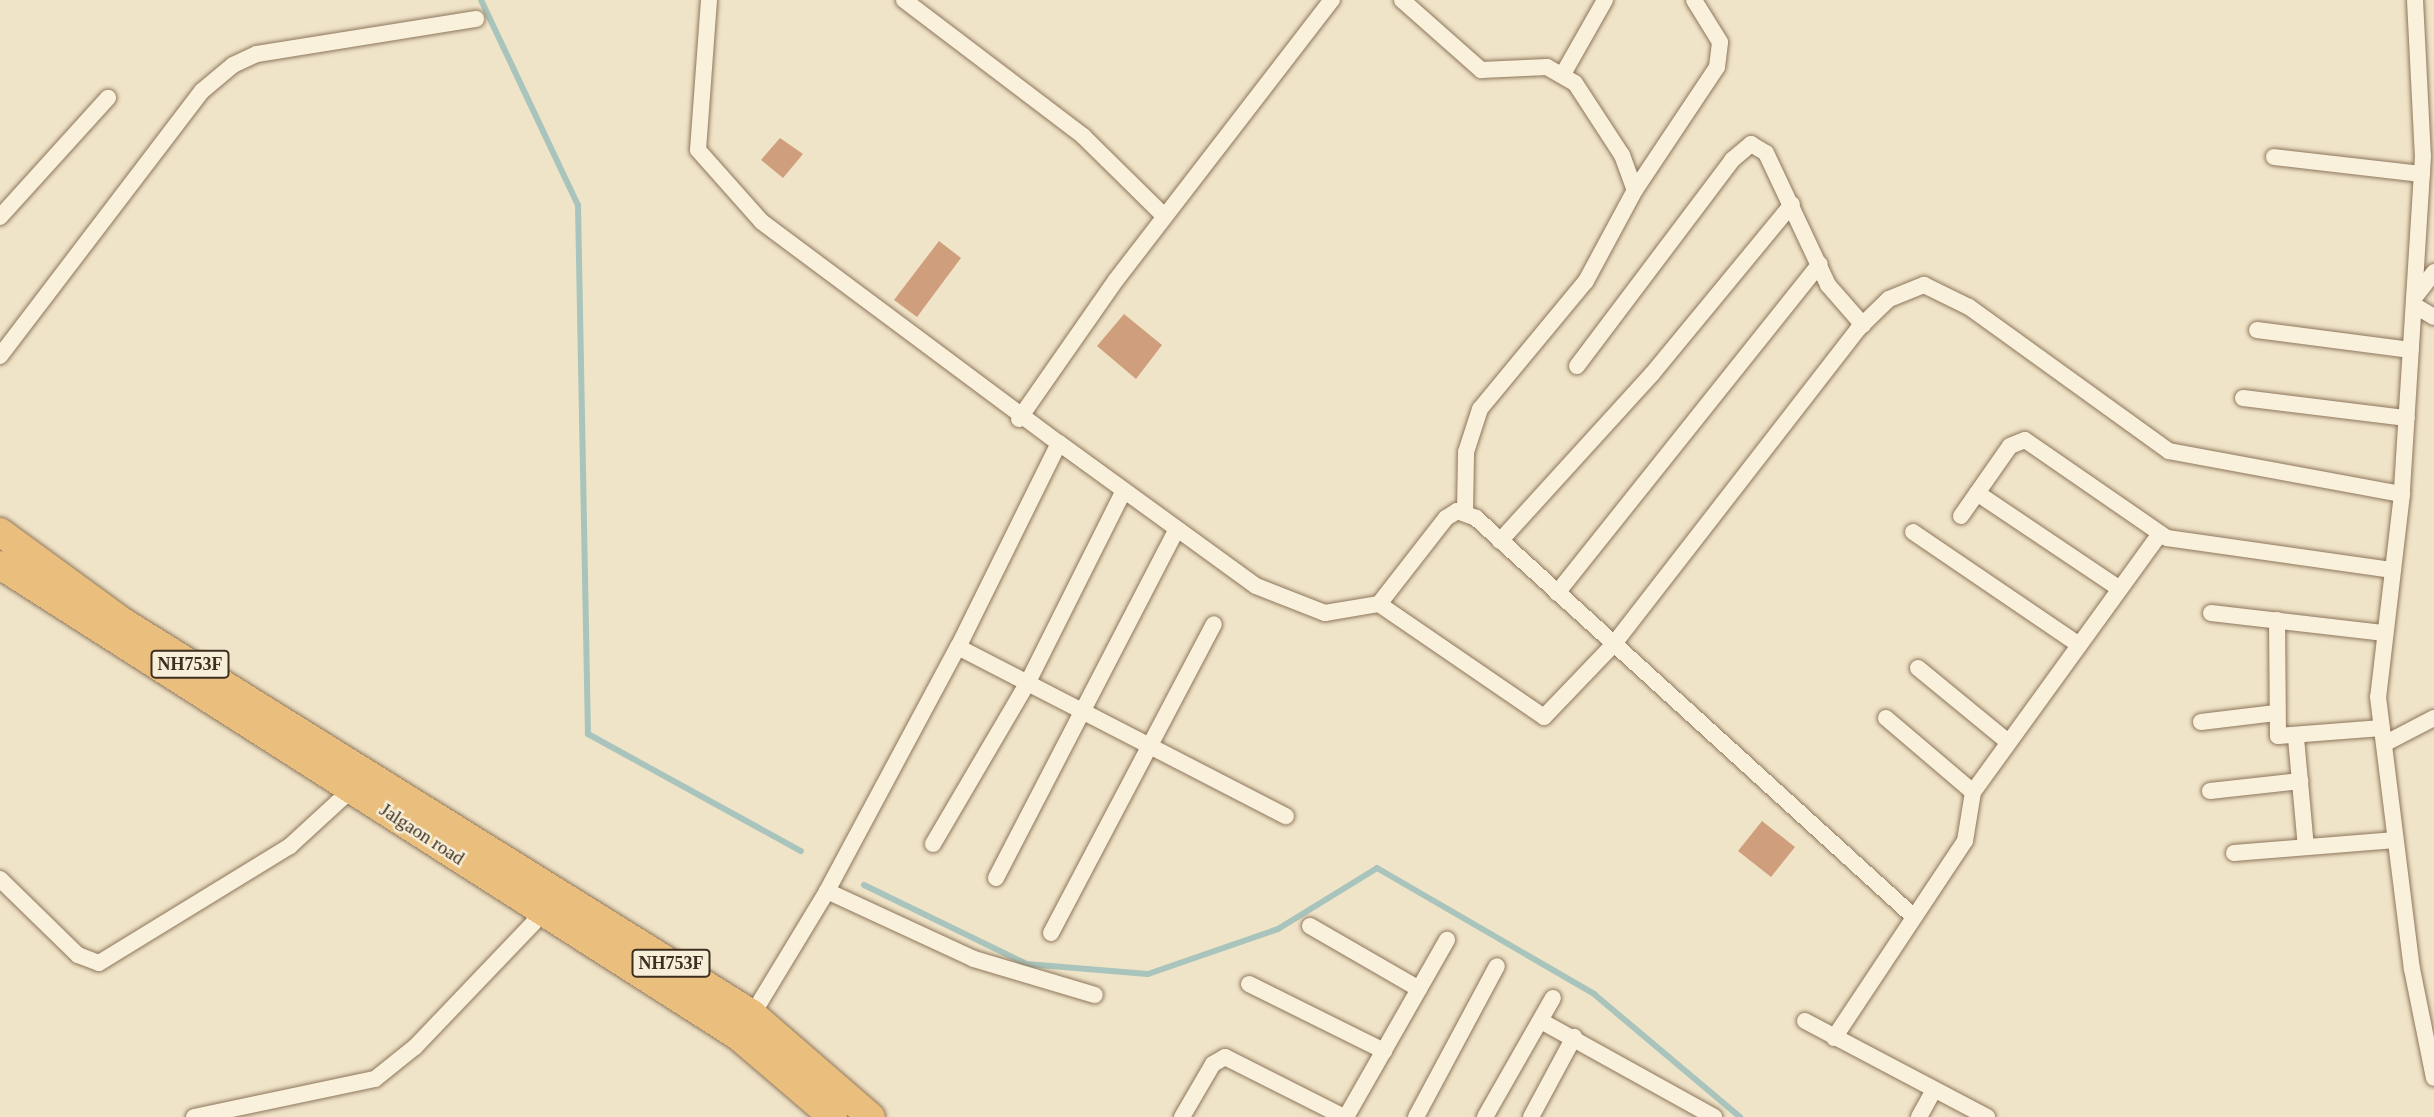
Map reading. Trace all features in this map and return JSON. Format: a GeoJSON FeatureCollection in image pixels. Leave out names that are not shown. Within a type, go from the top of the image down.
{"type":"FeatureCollection","features":[{"type":"Feature","properties":{"kind":"highway","name":"NH753F"},"geometry":{"type":"LineString","coordinates":[[0,532],[117,631],[381,796]]}},
{"type":"Feature","properties":{"kind":"highway","name":"Jalgaon road"},"geometry":{"type":"LineString","coordinates":[[0,565],[117,631],[353,788],[381,796],[745,1025],[833,1117]]}},
{"type":"Feature","properties":{"kind":"highway","name":"NH753F"},"geometry":{"type":"LineString","coordinates":[[745,1025],[858,1112]]}},
{"type":"Feature","properties":{"kind":"street"},"geometry":{"type":"LineString","coordinates":[[709,0],[698,150],[762,222],[1019,419],[1059,443],[1175,532],[1297,605],[1345,613],[1379,604],[1439,525],[1465,512]]}},
{"type":"Feature","properties":{"kind":"street"},"geometry":{"type":"LineString","coordinates":[[904,0],[1083,136],[1164,216]]}},
{"type":"Feature","properties":{"kind":"street"},"geometry":{"type":"LineString","coordinates":[[1019,419],[1164,216],[1332,0]]}},
{"type":"Feature","properties":{"kind":"street"},"geometry":{"type":"LineString","coordinates":[[1402,0],[1481,70],[1537,66],[1563,74],[1602,121],[1635,190]]}},
{"type":"Feature","properties":{"kind":"street"},"geometry":{"type":"LineString","coordinates":[[1563,74],[1605,0]]}},
{"type":"Feature","properties":{"kind":"street"},"geometry":{"type":"LineString","coordinates":[[1465,512],[1466,452],[1480,409],[1586,281],[1635,190],[1717,67],[1720,42],[1694,0]]}},
{"type":"Feature","properties":{"kind":"street"},"geometry":{"type":"LineString","coordinates":[[2416,0],[2422,174],[2402,494],[2378,697],[2395,840],[2434,1078]]}},
{"type":"Feature","properties":{"kind":"street"},"geometry":{"type":"LineString","coordinates":[[0,356],[202,91],[225,70],[257,54],[476,19]]}},
{"type":"Feature","properties":{"kind":"street"},"geometry":{"type":"LineString","coordinates":[[0,217],[107,98]]}},
{"type":"Feature","properties":{"kind":"street"},"geometry":{"type":"LineString","coordinates":[[1577,366],[1744,147],[1756,145],[1766,153],[1793,204],[1828,285],[1863,324]]}},
{"type":"Feature","properties":{"kind":"street"},"geometry":{"type":"LineString","coordinates":[[2274,157],[2422,174]]}},
{"type":"Feature","properties":{"kind":"street"},"geometry":{"type":"LineString","coordinates":[[1500,541],[1652,374],[1793,204]]}},
{"type":"Feature","properties":{"kind":"street"},"geometry":{"type":"LineString","coordinates":[[1557,593],[1820,264]]}},
{"type":"Feature","properties":{"kind":"street"},"geometry":{"type":"LineString","coordinates":[[2414,301],[2434,272]]}},
{"type":"Feature","properties":{"kind":"street"},"geometry":{"type":"LineString","coordinates":[[1379,604],[1536,716],[1550,713],[1614,645],[1863,324],[1889,299],[1924,285],[1969,307],[2169,451],[2402,494]]}},
{"type":"Feature","properties":{"kind":"street"},"geometry":{"type":"LineString","coordinates":[[2414,301],[2434,317]]}},
{"type":"Feature","properties":{"kind":"street"},"geometry":{"type":"LineString","coordinates":[[2257,330],[2411,350]]}},
{"type":"Feature","properties":{"kind":"street"},"geometry":{"type":"LineString","coordinates":[[2243,398],[2407,418]]}},
{"type":"Feature","properties":{"kind":"street"},"geometry":{"type":"LineString","coordinates":[[1961,516],[2010,446],[2025,440],[2159,535],[2393,570]]}},
{"type":"Feature","properties":{"kind":"street"},"geometry":{"type":"LineString","coordinates":[[745,1025],[827,891],[958,647],[1059,443]]}},
{"type":"Feature","properties":{"kind":"street"},"geometry":{"type":"LineString","coordinates":[[933,844],[1028,682],[1123,492]]}},
{"type":"Feature","properties":{"kind":"street"},"geometry":{"type":"LineString","coordinates":[[1977,493],[2120,589]]}},
{"type":"Feature","properties":{"kind":"street"},"geometry":{"type":"LineString","coordinates":[[1465,512],[1914,918]]}},
{"type":"Feature","properties":{"kind":"street"},"geometry":{"type":"LineString","coordinates":[[996,878],[1086,712],[1175,532]]}},
{"type":"Feature","properties":{"kind":"street"},"geometry":{"type":"LineString","coordinates":[[1913,532],[2078,644]]}},
{"type":"Feature","properties":{"kind":"street"},"geometry":{"type":"LineString","coordinates":[[1834,1038],[1965,841],[1973,792],[2159,535]]}},
{"type":"Feature","properties":{"kind":"street"},"geometry":{"type":"LineString","coordinates":[[2211,613],[2385,633]]}},
{"type":"Feature","properties":{"kind":"street"},"geometry":{"type":"LineString","coordinates":[[2277,620],[2275,713],[2278,736],[2383,736],[2434,718]]}},
{"type":"Feature","properties":{"kind":"street"},"geometry":{"type":"LineString","coordinates":[[1051,933],[1154,747],[1214,624]]}},
{"type":"Feature","properties":{"kind":"street"},"geometry":{"type":"LineString","coordinates":[[958,647],[1286,816]]}},
{"type":"Feature","properties":{"kind":"street"},"geometry":{"type":"LineString","coordinates":[[1918,667],[2008,742]]}},
{"type":"Feature","properties":{"kind":"street"},"geometry":{"type":"LineString","coordinates":[[2201,722],[2275,713]]}},
{"type":"Feature","properties":{"kind":"street"},"geometry":{"type":"LineString","coordinates":[[1886,718],[1973,792]]}},
{"type":"Feature","properties":{"kind":"street"},"geometry":{"type":"LineString","coordinates":[[2296,738],[2306,847]]}},
{"type":"Feature","properties":{"kind":"street"},"geometry":{"type":"LineString","coordinates":[[2210,791],[2300,781]]}},
{"type":"Feature","properties":{"kind":"street"},"geometry":{"type":"LineString","coordinates":[[0,879],[78,955],[99,963],[290,846],[353,788]]}},
{"type":"Feature","properties":{"kind":"street"},"geometry":{"type":"LineString","coordinates":[[2234,853],[2395,840]]}},
{"type":"Feature","properties":{"kind":"street"},"geometry":{"type":"LineString","coordinates":[[827,891],[974,958],[1095,995]]}},
{"type":"Feature","properties":{"kind":"street"},"geometry":{"type":"LineString","coordinates":[[194,1117],[374,1079],[415,1047],[551,902]]}},
{"type":"Feature","properties":{"kind":"street"},"geometry":{"type":"LineString","coordinates":[[1310,926],[1419,989]]}},
{"type":"Feature","properties":{"kind":"street"},"geometry":{"type":"LineString","coordinates":[[1182,1117],[1213,1064],[1225,1057],[1345,1117],[1447,940]]}},
{"type":"Feature","properties":{"kind":"street"},"geometry":{"type":"LineString","coordinates":[[1416,1117],[1497,967]]}},
{"type":"Feature","properties":{"kind":"street"},"geometry":{"type":"LineString","coordinates":[[1249,984],[1384,1051]]}},
{"type":"Feature","properties":{"kind":"street"},"geometry":{"type":"LineString","coordinates":[[1485,1117],[1553,998]]}},
{"type":"Feature","properties":{"kind":"street"},"geometry":{"type":"LineString","coordinates":[[1541,1021],[1714,1117]]}},
{"type":"Feature","properties":{"kind":"street"},"geometry":{"type":"LineString","coordinates":[[1805,1021],[1987,1117]]}},
{"type":"Feature","properties":{"kind":"street"},"geometry":{"type":"LineString","coordinates":[[1531,1117],[1574,1037]]}},
{"type":"Feature","properties":{"kind":"street"},"geometry":{"type":"LineString","coordinates":[[1919,1117],[1934,1090]]}},
{"type":"Feature","properties":{"kind":"building"},"geometry":{"type":"Polygon","coordinates":[[[780,138],[803,154],[783,178],[761,160],[780,138]]]}},
{"type":"Feature","properties":{"kind":"building"},"geometry":{"type":"Polygon","coordinates":[[[939,241],[961,258],[917,317],[894,300],[939,241]]]}},
{"type":"Feature","properties":{"kind":"building"},"geometry":{"type":"Polygon","coordinates":[[[1124,314],[1162,345],[1136,379],[1097,346],[1124,314]]]}},
{"type":"Feature","properties":{"kind":"building"},"geometry":{"type":"Polygon","coordinates":[[[1762,821],[1795,847],[1771,877],[1738,851],[1762,821]]]}},
{"type":"Feature","properties":{"kind":"waterway"},"geometry":{"type":"LineString","coordinates":[[481,0],[578,205],[588,734],[801,851]]}},
{"type":"Feature","properties":{"kind":"waterway"},"geometry":{"type":"LineString","coordinates":[[864,885],[1027,964],[1148,974],[1278,929],[1377,868],[1594,994],[1740,1117]]}}]}
